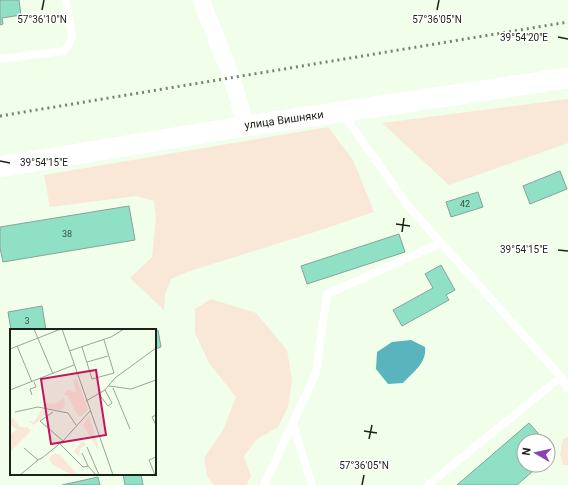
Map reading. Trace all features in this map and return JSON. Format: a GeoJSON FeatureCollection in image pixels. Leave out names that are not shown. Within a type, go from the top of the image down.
{"type":"FeatureCollection","features":[{"type":"Feature","properties":{"kind":"street"},"geometry":{"type":"LineString","coordinates":[[204,2],[232,78],[246,126]]}},
{"type":"Feature","properties":{"kind":"street","name":"улица Вишняки"},"geometry":{"type":"LineString","coordinates":[[0,167],[246,126],[568,78]]}},
{"type":"Feature","properties":{"kind":"lane"},"geometry":{"type":"LineString","coordinates":[[0,59],[64,51],[72,36],[66,0]]}},
{"type":"Feature","properties":{"kind":"lane"},"geometry":{"type":"LineString","coordinates":[[342,111],[409,207],[561,377],[568,388]]}},
{"type":"Feature","properties":{"kind":"lane"},"geometry":{"type":"LineString","coordinates":[[264,485],[316,373],[327,294],[442,243]]}},
{"type":"Feature","properties":{"kind":"lane"},"geometry":{"type":"LineString","coordinates":[[428,485],[561,377]]}},
{"type":"Feature","properties":{"kind":"lane"},"geometry":{"type":"LineString","coordinates":[[293,425],[312,485]]}},
{"type":"Feature","properties":{"kind":"shaded area"},"geometry":{"type":"Polygon","coordinates":[[[568,99],[568,143],[449,185],[382,123],[568,99]]]}},
{"type":"Feature","properties":{"kind":"shaded area"},"geometry":{"type":"Polygon","coordinates":[[[328,127],[353,160],[374,212],[187,272],[171,279],[165,294],[164,310],[130,278],[152,257],[156,217],[154,201],[136,196],[50,207],[44,175],[328,127]]]}},
{"type":"Feature","properties":{"kind":"shaded area"},"geometry":{"type":"Polygon","coordinates":[[[211,299],[256,313],[287,350],[292,380],[288,407],[278,427],[257,439],[244,456],[251,476],[246,485],[214,485],[207,476],[204,458],[223,430],[236,397],[209,363],[195,333],[195,309],[211,299]]]}},
{"type":"Feature","properties":{"kind":"shaded area"},"geometry":{"type":"Polygon","coordinates":[[[568,437],[568,465],[563,465],[560,454],[563,439],[568,437]]]}},
{"type":"Feature","properties":{"kind":"water"},"geometry":{"type":"Polygon","coordinates":[[[411,340],[425,347],[422,363],[403,383],[388,384],[376,369],[377,352],[392,342],[411,340]]]}},
{"type":"Feature","properties":{"kind":"building"},"geometry":{"type":"Polygon","coordinates":[[[0,0],[19,0],[21,15],[2,18],[3,24],[0,25],[0,0]]]}},
{"type":"Feature","properties":{"kind":"building"},"geometry":{"type":"Polygon","coordinates":[[[560,171],[567,189],[530,204],[523,186],[560,171]]]}},
{"type":"Feature","properties":{"kind":"building"},"geometry":{"type":"Polygon","coordinates":[[[478,192],[483,207],[451,217],[446,202],[478,192]]]}},
{"type":"Feature","properties":{"kind":"building"},"geometry":{"type":"Polygon","coordinates":[[[129,206],[135,240],[3,262],[0,248],[0,227],[129,206]]]}},
{"type":"Feature","properties":{"kind":"building"},"geometry":{"type":"Polygon","coordinates":[[[399,234],[405,252],[307,284],[301,266],[399,234]]]}},
{"type":"Feature","properties":{"kind":"building"},"geometry":{"type":"Polygon","coordinates":[[[441,265],[455,290],[446,295],[449,300],[402,326],[393,310],[433,288],[425,274],[441,265]]]}},
{"type":"Feature","properties":{"kind":"building"},"geometry":{"type":"Polygon","coordinates":[[[42,306],[46,329],[11,329],[8,312],[42,306]]]}},
{"type":"Feature","properties":{"kind":"building"},"geometry":{"type":"Polygon","coordinates":[[[158,330],[161,347],[156,349],[156,331],[158,330]]]}},
{"type":"Feature","properties":{"kind":"building"},"geometry":{"type":"Polygon","coordinates":[[[529,423],[538,433],[517,433],[529,423]]]}},
{"type":"Feature","properties":{"kind":"building"},"geometry":{"type":"Polygon","coordinates":[[[516,434],[516,473],[531,473],[517,485],[457,485],[516,434]]]}},
{"type":"Feature","properties":{"kind":"building"},"geometry":{"type":"Polygon","coordinates":[[[123,475],[141,475],[143,485],[125,485],[123,475]]]}},
{"type":"Feature","properties":{"kind":"building"},"geometry":{"type":"Polygon","coordinates":[[[98,477],[100,485],[62,485],[98,477]]]}},
{"type":"Feature","properties":{"kind":"railway"},"geometry":{"type":"LineString","coordinates":[[0,116],[568,22]]}}]}
